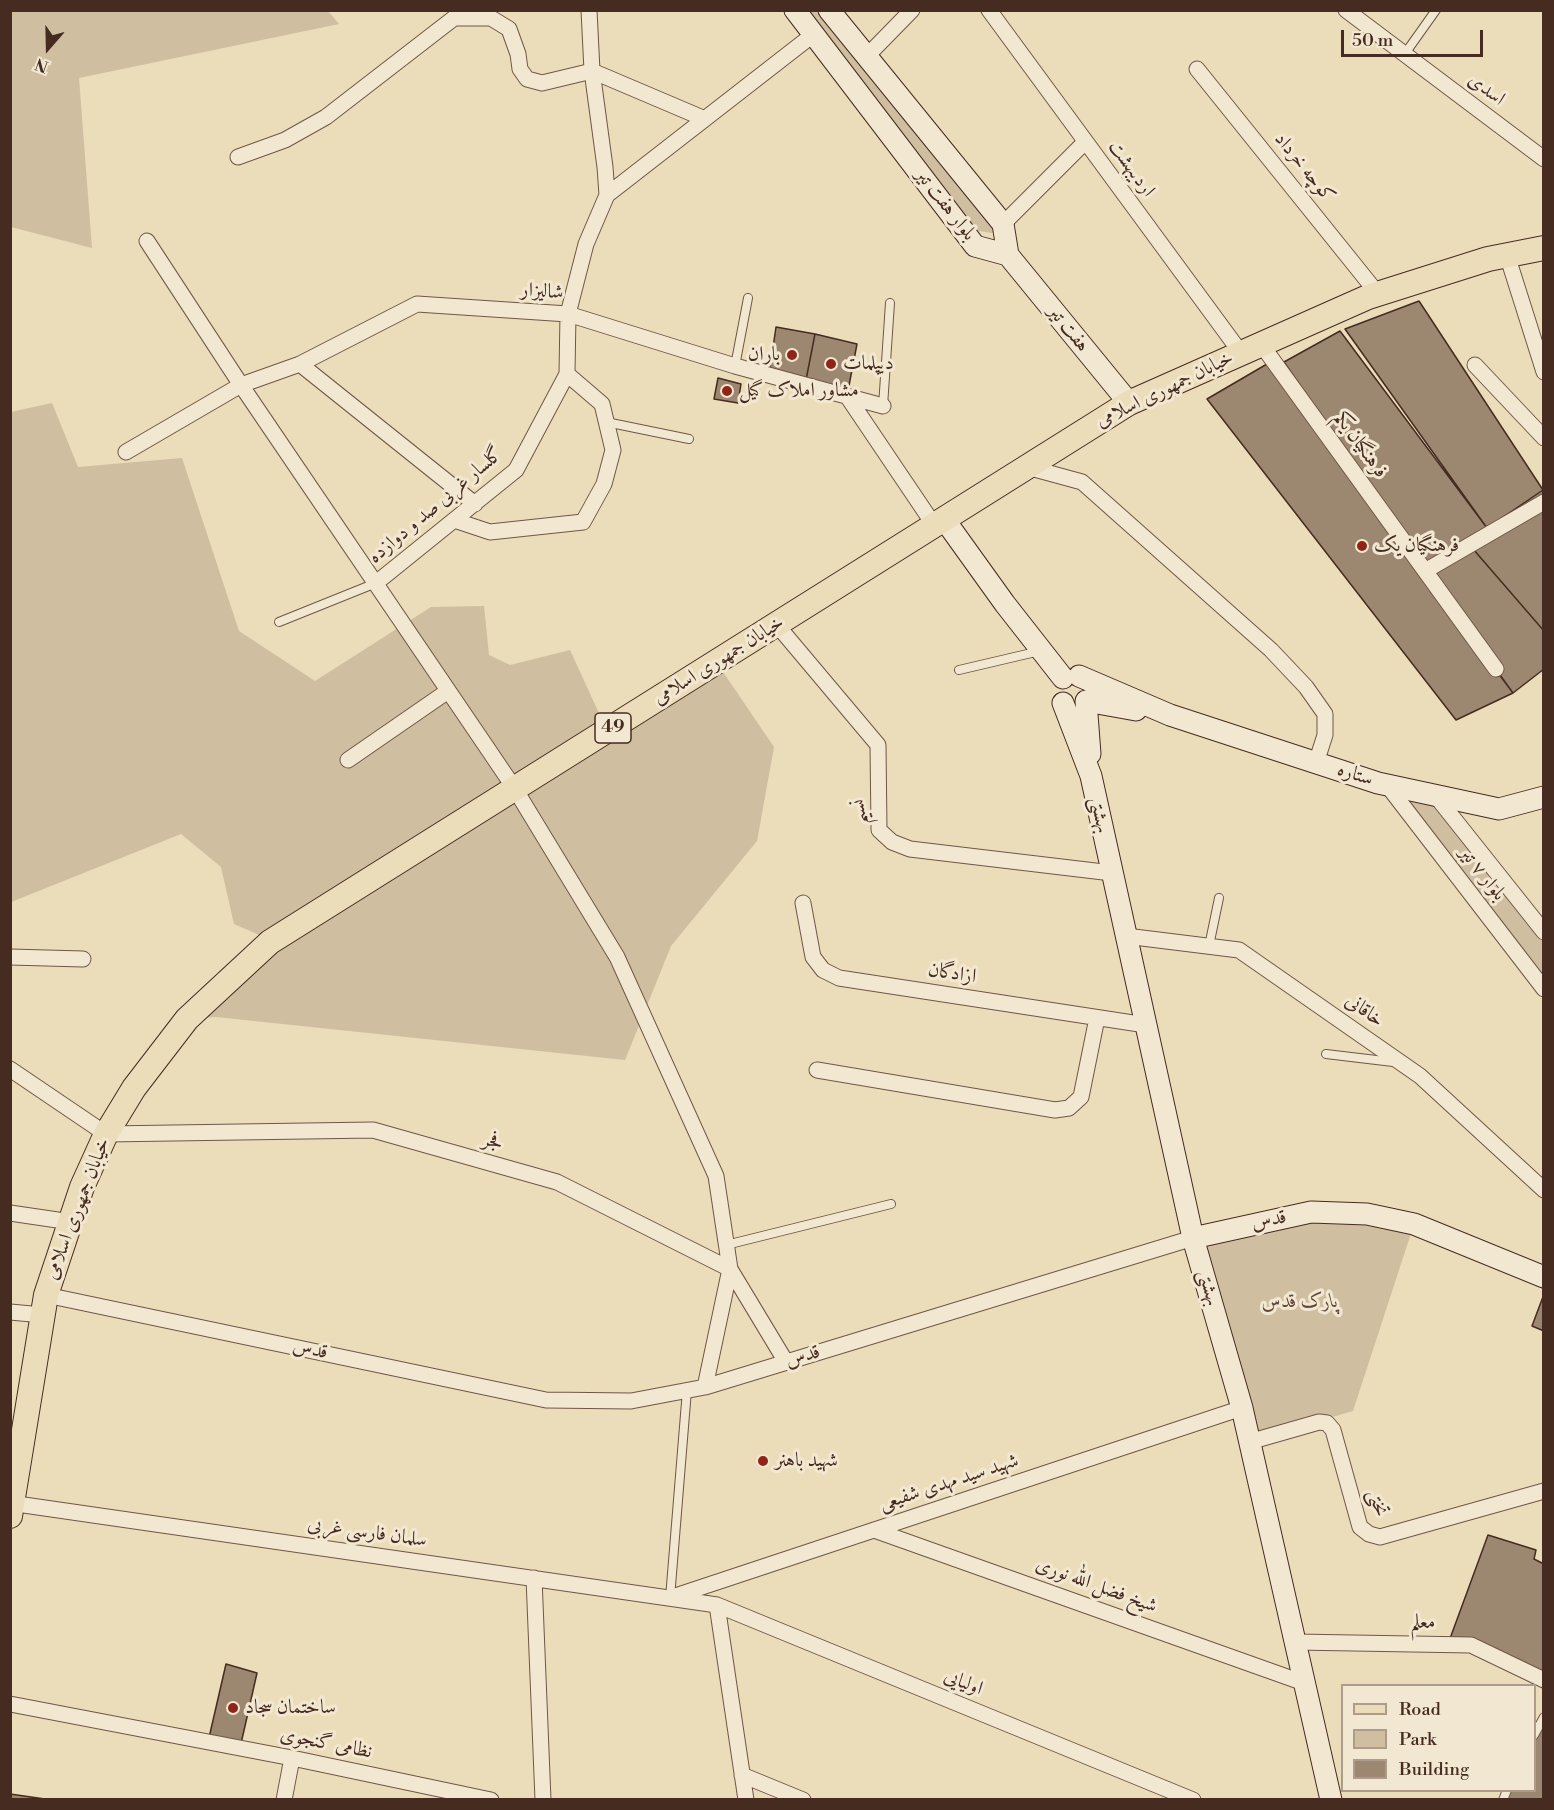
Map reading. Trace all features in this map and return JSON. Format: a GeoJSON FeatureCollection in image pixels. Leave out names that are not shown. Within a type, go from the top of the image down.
{"type":"FeatureCollection","features":[{"type":"Feature","properties":{"kind":"main road","name":"خیابان جمهوری اسلامی"},"geometry":{"type":"LineString","coordinates":[[11,1508],[45,1305],[82,1187],[105,1134],[134,1088],[187,1019],[270,942],[1129,403],[1378,294],[1488,259],[1544,248]]}},
{"type":"Feature","properties":{"kind":"street"},"geometry":{"type":"LineString","coordinates":[[589,10],[592,72],[607,195]]}},
{"type":"Feature","properties":{"kind":"street","name":"بلوار هفت تیر"},"geometry":{"type":"LineString","coordinates":[[795,10],[975,246],[1008,255],[1003,224],[829,10]]}},
{"type":"Feature","properties":{"kind":"street"},"geometry":{"type":"LineString","coordinates":[[867,56],[912,10]]}},
{"type":"Feature","properties":{"kind":"street","name":"اردیبهشت"},"geometry":{"type":"LineString","coordinates":[[989,10],[1085,142],[1251,348]]}},
{"type":"Feature","properties":{"kind":"street","name":"اسدی"},"geometry":{"type":"LineString","coordinates":[[1346,10],[1544,159]]}},
{"type":"Feature","properties":{"kind":"street"},"geometry":{"type":"LineString","coordinates":[[238,157],[285,140],[326,117],[454,18],[491,18],[509,29],[518,54],[520,69],[527,80],[542,83],[592,72],[705,119]]}},
{"type":"Feature","properties":{"kind":"street"},"geometry":{"type":"LineString","coordinates":[[607,195],[814,34]]}},
{"type":"Feature","properties":{"kind":"street","name":"کوچه خرداد"},"geometry":{"type":"LineString","coordinates":[[1197,69],[1378,294]]}},
{"type":"Feature","properties":{"kind":"street"},"geometry":{"type":"LineString","coordinates":[[1003,224],[1085,142]]}},
{"type":"Feature","properties":{"kind":"street","name":"گلسار غربی صد و دوازده"},"geometry":{"type":"LineString","coordinates":[[376,583],[516,470],[567,374],[568,314],[586,243],[607,195]]}},
{"type":"Feature","properties":{"kind":"street"},"geometry":{"type":"LineString","coordinates":[[147,241],[241,385],[515,789],[617,957],[716,1176],[730,1269],[705,1387]]}},
{"type":"Feature","properties":{"kind":"street","name":"هفت تیر"},"geometry":{"type":"LineString","coordinates":[[1008,255],[1129,403]]}},
{"type":"Feature","properties":{"kind":"street"},"geometry":{"type":"LineString","coordinates":[[1507,255],[1544,372]]}},
{"type":"Feature","properties":{"kind":"street","name":"شالیزار"},"geometry":{"type":"LineString","coordinates":[[126,452],[241,385],[300,364],[417,304],[568,314],[735,366],[883,406]]}},
{"type":"Feature","properties":{"kind":"street","name":"فرهنگیان یکم"},"geometry":{"type":"LineString","coordinates":[[1251,348],[1425,571],[1496,669]]}},
{"type":"Feature","properties":{"kind":"street"},"geometry":{"type":"LineString","coordinates":[[300,364],[475,504]]}},
{"type":"Feature","properties":{"kind":"street"},"geometry":{"type":"LineString","coordinates":[[1475,365],[1544,438]]}},
{"type":"Feature","properties":{"kind":"street"},"geometry":{"type":"LineString","coordinates":[[454,520],[490,532],[583,522],[604,484],[613,450],[602,404],[567,374]]}},
{"type":"Feature","properties":{"kind":"street"},"geometry":{"type":"LineString","coordinates":[[847,396],[939,522],[1041,650],[1071,677],[1170,715]]}},
{"type":"Feature","properties":{"kind":"street"},"geometry":{"type":"LineString","coordinates":[[1027,467],[1082,482],[1271,650],[1306,687],[1325,714],[1325,735],[1316,763]]}},
{"type":"Feature","properties":{"kind":"street"},"geometry":{"type":"LineString","coordinates":[[1425,571],[1544,502]]}},
{"type":"Feature","properties":{"kind":"street","name":"نسیم"},"geometry":{"type":"LineString","coordinates":[[777,625],[878,745],[879,830],[892,842],[909,849],[1112,873]]}},
{"type":"Feature","properties":{"kind":"street"},"geometry":{"type":"LineString","coordinates":[[1071,677],[1084,678],[1089,686],[1090,692],[1086,701],[1091,776],[1057,693],[1058,688],[1071,677]]}},
{"type":"Feature","properties":{"kind":"street"},"geometry":{"type":"LineString","coordinates":[[348,760],[448,691]]}},
{"type":"Feature","properties":{"kind":"street"},"geometry":{"type":"LineString","coordinates":[[1063,703],[1067,706],[1078,707],[1086,701],[1170,715]]}},
{"type":"Feature","properties":{"kind":"street","name":"ستاره"},"geometry":{"type":"LineString","coordinates":[[1170,715],[1387,785],[1499,809],[1544,797]]}},
{"type":"Feature","properties":{"kind":"street","name":"بهشتی"},"geometry":{"type":"LineString","coordinates":[[1091,776],[1193,1239],[1242,1408],[1304,1683],[1334,1797]]}},
{"type":"Feature","properties":{"kind":"street","name":"بلوار ۷ تیر"},"geometry":{"type":"LineString","coordinates":[[1387,785],[1544,989]]}},
{"type":"Feature","properties":{"kind":"street","name":"بلوار ۷ تیر"},"geometry":{"type":"LineString","coordinates":[[1435,795],[1544,932]]}},
{"type":"Feature","properties":{"kind":"street","name":"ازادگان"},"geometry":{"type":"LineString","coordinates":[[803,903],[813,957],[823,970],[839,978],[1146,1025]]}},
{"type":"Feature","properties":{"kind":"street","name":"خاقانی"},"geometry":{"type":"LineString","coordinates":[[1126,936],[1239,950],[1420,1076],[1544,1190]]}},
{"type":"Feature","properties":{"kind":"street"},"geometry":{"type":"LineString","coordinates":[[10,957],[82,959]]}},
{"type":"Feature","properties":{"kind":"street"},"geometry":{"type":"LineString","coordinates":[[818,1070],[1055,1110],[1069,1108],[1081,1097],[1097,1018]]}},
{"type":"Feature","properties":{"kind":"street"},"geometry":{"type":"LineString","coordinates":[[10,1069],[105,1134]]}},
{"type":"Feature","properties":{"kind":"street","name":"فجر"},"geometry":{"type":"LineString","coordinates":[[105,1134],[373,1130],[557,1182],[730,1269]]}},
{"type":"Feature","properties":{"kind":"street","name":"قدس"},"geometry":{"type":"LineString","coordinates":[[10,1312],[45,1305],[546,1400],[631,1401],[705,1387],[1193,1239],[1311,1212],[1368,1214],[1414,1224],[1544,1277]]}},
{"type":"Feature","properties":{"kind":"street"},"geometry":{"type":"LineString","coordinates":[[10,1213],[70,1222]]}},
{"type":"Feature","properties":{"kind":"street"},"geometry":{"type":"LineString","coordinates":[[730,1269],[786,1362]]}},
{"type":"Feature","properties":{"kind":"street","name":"شهید سید مهدی شفیعی"},"geometry":{"type":"LineString","coordinates":[[670,1598],[1242,1408]]}},
{"type":"Feature","properties":{"kind":"street","name":"تختی"},"geometry":{"type":"LineString","coordinates":[[1249,1442],[1319,1422],[1327,1423],[1333,1430],[1360,1527],[1369,1534],[1380,1537],[1544,1491]]}},
{"type":"Feature","properties":{"kind":"street","name":"سلمان فارسی غربی"},"geometry":{"type":"LineString","coordinates":[[11,1508],[534,1578],[717,1605]]}},
{"type":"Feature","properties":{"kind":"street","name":"شیخ فضل الله نوری"},"geometry":{"type":"LineString","coordinates":[[874,1530],[1304,1683]]}},
{"type":"Feature","properties":{"kind":"street"},"geometry":{"type":"LineString","coordinates":[[534,1578],[543,1800]]}},
{"type":"Feature","properties":{"kind":"street"},"geometry":{"type":"LineString","coordinates":[[717,1605],[746,1800]]}},
{"type":"Feature","properties":{"kind":"street","name":"اولیایی"},"geometry":{"type":"LineString","coordinates":[[717,1605],[1193,1800]]}},
{"type":"Feature","properties":{"kind":"street","name":"معلم"},"geometry":{"type":"LineString","coordinates":[[1295,1642],[1471,1645],[1544,1680]]}},
{"type":"Feature","properties":{"kind":"street","name":"نظامی گنجوی"},"geometry":{"type":"LineString","coordinates":[[10,1704],[292,1758],[491,1800]]}},
{"type":"Feature","properties":{"kind":"street"},"geometry":{"type":"LineString","coordinates":[[284,1800],[292,1758]]}},
{"type":"Feature","properties":{"kind":"street"},"geometry":{"type":"LineString","coordinates":[[742,1774],[803,1800]]}},
{"type":"Feature","properties":{"kind":"lane"},"geometry":{"type":"LineString","coordinates":[[1404,55],[1436,10]]}},
{"type":"Feature","properties":{"kind":"lane"},"geometry":{"type":"LineString","coordinates":[[735,366],[748,298]]}},
{"type":"Feature","properties":{"kind":"lane"},"geometry":{"type":"LineString","coordinates":[[883,406],[890,303]]}},
{"type":"Feature","properties":{"kind":"lane"},"geometry":{"type":"LineString","coordinates":[[606,422],[689,438]]}},
{"type":"Feature","properties":{"kind":"lane"},"geometry":{"type":"LineString","coordinates":[[279,622],[376,583]]}},
{"type":"Feature","properties":{"kind":"lane"},"geometry":{"type":"LineString","coordinates":[[959,670],[1041,650]]}},
{"type":"Feature","properties":{"kind":"lane"},"geometry":{"type":"LineString","coordinates":[[1209,946],[1219,898]]}},
{"type":"Feature","properties":{"kind":"lane"},"geometry":{"type":"LineString","coordinates":[[1326,1054],[1401,1063]]}},
{"type":"Feature","properties":{"kind":"lane"},"geometry":{"type":"LineString","coordinates":[[726,1245],[891,1204]]}},
{"type":"Feature","properties":{"kind":"lane"},"geometry":{"type":"LineString","coordinates":[[670,1598],[687,1390]]}},
{"type":"Feature","properties":{"kind":"lane"},"geometry":{"type":"LineString","coordinates":[[1536,1731],[1544,1717]]}},
{"type":"Feature","properties":{"kind":"green space"},"geometry":{"type":"Polygon","coordinates":[[[11,11],[328,11],[339,24],[79,78],[92,248],[11,227],[11,11]]]}},
{"type":"Feature","properties":{"kind":"green space"},"geometry":{"type":"Polygon","coordinates":[[[797,11],[829,11],[1012,236],[972,230],[797,11]]]}},
{"type":"Feature","properties":{"kind":"green space"},"geometry":{"type":"Polygon","coordinates":[[[52,403],[78,467],[182,458],[239,631],[315,681],[431,607],[484,606],[489,655],[510,665],[570,650],[603,722],[264,937],[234,924],[221,867],[181,834],[11,902],[11,412],[52,403]]]}},
{"type":"Feature","properties":{"kind":"green space"},"geometry":{"type":"Polygon","coordinates":[[[717,663],[774,747],[757,841],[671,946],[625,1060],[216,1017],[191,1019],[271,944],[717,663]]]}},
{"type":"Feature","properties":{"kind":"green space"},"geometry":{"type":"Polygon","coordinates":[[[1387,785],[1428,794],[1543,942],[1543,986],[1387,785]]]}},
{"type":"Feature","properties":{"kind":"green space","name":"پارک قدس"},"geometry":{"type":"Polygon","coordinates":[[[1311,1212],[1414,1224],[1353,1411],[1249,1441],[1194,1239],[1311,1212]]]}},
{"type":"Feature","properties":{"kind":"building"},"geometry":{"type":"Polygon","coordinates":[[[1419,301],[1543,490],[1487,528],[1345,329],[1419,301]]]}},
{"type":"Feature","properties":{"kind":"building","name":"باران"},"geometry":{"type":"Polygon","coordinates":[[[776,327],[815,334],[805,385],[769,375],[776,327]]]}},
{"type":"Feature","properties":{"kind":"building"},"geometry":{"type":"Polygon","coordinates":[[[1340,331],[1487,528],[1425,570],[1284,362],[1340,331]]]}},
{"type":"Feature","properties":{"kind":"building","name":"دیپلمات"},"geometry":{"type":"Polygon","coordinates":[[[815,334],[857,344],[847,396],[805,385],[815,334]]]}},
{"type":"Feature","properties":{"kind":"building","name":"فرهنگیان یک"},"geometry":{"type":"Polygon","coordinates":[[[1267,364],[1513,693],[1456,720],[1207,399],[1267,364]]]}},
{"type":"Feature","properties":{"kind":"building","name":"مشاور املاک گیل"},"geometry":{"type":"Polygon","coordinates":[[[718,378],[741,384],[738,403],[714,399],[718,378]]]}},
{"type":"Feature","properties":{"kind":"building"},"geometry":{"type":"Polygon","coordinates":[[[1543,490],[1544,492],[1544,631],[1467,542],[1543,490]]]}},
{"type":"Feature","properties":{"kind":"building"},"geometry":{"type":"Polygon","coordinates":[[[1467,542],[1544,631],[1544,669],[1513,693],[1425,571],[1467,542]]]}},
{"type":"Feature","properties":{"kind":"building"},"geometry":{"type":"Polygon","coordinates":[[[1544,1294],[1544,1331],[1532,1326],[1544,1294]]]}},
{"type":"Feature","properties":{"kind":"building"},"geometry":{"type":"Polygon","coordinates":[[[1488,1535],[1536,1550],[1534,1559],[1544,1564],[1544,1679],[1448,1644],[1488,1535]]]}},
{"type":"Feature","properties":{"kind":"building","name":"ساختمان سجاد"},"geometry":{"type":"Polygon","coordinates":[[[226,1664],[257,1673],[240,1748],[208,1742],[226,1664]]]}},
{"type":"Feature","properties":{"kind":"building"},"geometry":{"type":"Polygon","coordinates":[[[1544,1717],[1544,1800],[1503,1800],[1506,1792],[1536,1792],[1536,1731],[1544,1717]]]}},
{"type":"Feature","properties":{"kind":"building"},"geometry":{"type":"Polygon","coordinates":[[[10,1794],[45,1799],[10,1800],[10,1794]]]}},
{"type":"Feature","properties":{"kind":"place","name":"باران"},"geometry":{"type":"Point","coordinates":[792,355]}},
{"type":"Feature","properties":{"kind":"place","name":"دیپلمات"},"geometry":{"type":"Point","coordinates":[831,364]}},
{"type":"Feature","properties":{"kind":"place","name":"مشاور املاک گیل"},"geometry":{"type":"Point","coordinates":[727,391]}},
{"type":"Feature","properties":{"kind":"place","name":"فرهنگیان یک"},"geometry":{"type":"Point","coordinates":[1362,546]}},
{"type":"Feature","properties":{"kind":"place","name":"شهید باهنر"},"geometry":{"type":"Point","coordinates":[763,1461]}},
{"type":"Feature","properties":{"kind":"place","name":"ساختمان سجاد"},"geometry":{"type":"Point","coordinates":[233,1708]}}]}
